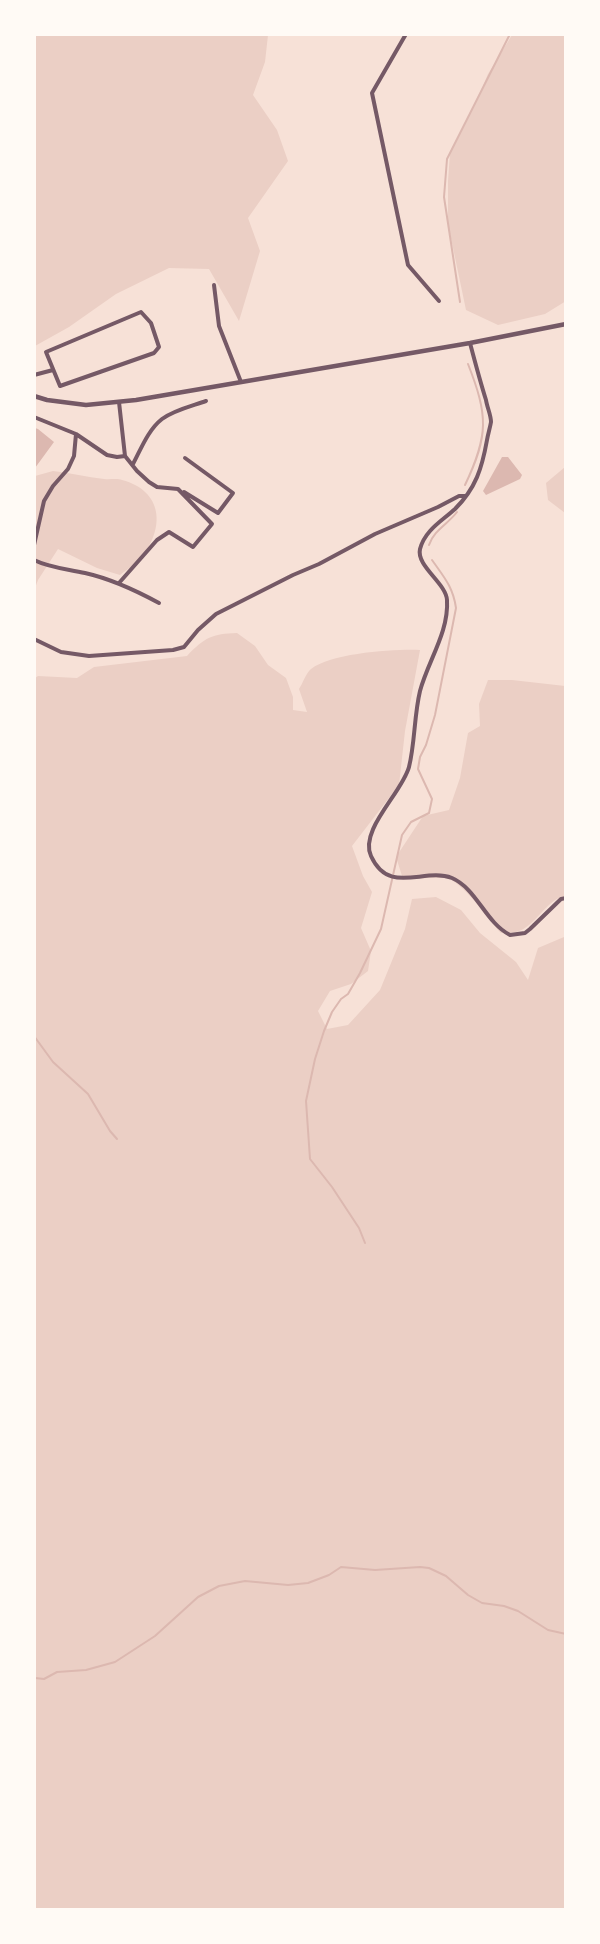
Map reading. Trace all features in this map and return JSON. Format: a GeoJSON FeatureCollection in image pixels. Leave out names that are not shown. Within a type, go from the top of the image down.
{"type":"FeatureCollection","features":[{"type":"Feature","properties":{"kind":"street"},"geometry":{"type":"LineString","coordinates":[[406,34],[372,93],[408,265],[439,301]]}},
{"type":"Feature","properties":{"kind":"street"},"geometry":{"type":"LineString","coordinates":[[214,285],[219,326],[241,382]]}},
{"type":"Feature","properties":{"kind":"street"},"geometry":{"type":"LineString","coordinates":[[141,312],[151,323],[159,347],[154,353],[60,386],[53,370],[46,351],[141,312]]}},
{"type":"Feature","properties":{"kind":"street"},"geometry":{"type":"LineString","coordinates":[[34,396],[86,405],[119,402],[470,343],[566,324]]}},
{"type":"Feature","properties":{"kind":"street"},"geometry":{"type":"LineString","coordinates":[[470,343],[491,420],[482,467],[473,487],[455,509],[432,527],[421,547],[420,552],[427,568],[442,586],[447,598],[445,619],[420,690],[409,768],[403,782],[371,832],[368,850],[380,869],[392,876],[401,879],[440,876],[456,880],[468,891],[494,924],[510,935],[525,933],[561,899],[566,898]]}},
{"type":"Feature","properties":{"kind":"street"},"geometry":{"type":"LineString","coordinates":[[34,375],[53,370]]}},
{"type":"Feature","properties":{"kind":"street"},"geometry":{"type":"LineString","coordinates":[[133,464],[149,435],[162,419],[174,412],[206,401]]}},
{"type":"Feature","properties":{"kind":"street"},"geometry":{"type":"LineString","coordinates":[[119,402],[125,456],[137,471],[157,487],[178,489],[218,513],[234,493],[185,458]]}},
{"type":"Feature","properties":{"kind":"street"},"geometry":{"type":"LineString","coordinates":[[34,417],[76,434],[106,455],[125,456]]}},
{"type":"Feature","properties":{"kind":"street"},"geometry":{"type":"LineString","coordinates":[[34,545],[44,501],[71,463],[76,434]]}},
{"type":"Feature","properties":{"kind":"street"},"geometry":{"type":"LineString","coordinates":[[119,582],[157,540],[169,532],[193,547],[212,524],[178,489]]}},
{"type":"Feature","properties":{"kind":"street"},"geometry":{"type":"LineString","coordinates":[[34,639],[61,652],[89,656],[173,650],[184,647],[216,614],[375,534],[459,496],[466,496]]}},
{"type":"Feature","properties":{"kind":"street"},"geometry":{"type":"LineString","coordinates":[[34,560],[43,565],[119,582],[159,603]]}},
{"type":"Feature","properties":{"kind":"shaded area"},"geometry":{"type":"Polygon","coordinates":[[[35,35],[268,35],[265,62],[253,95],[277,130],[288,161],[248,218],[260,251],[239,321],[209,269],[169,268],[116,294],[69,327],[35,346],[35,35]]]}},
{"type":"Feature","properties":{"kind":"shaded area"},"geometry":{"type":"Polygon","coordinates":[[[512,35],[565,35],[566,301],[545,314],[498,325],[466,310],[448,224],[448,181],[450,153],[488,74],[512,35]]]}},
{"type":"Feature","properties":{"kind":"shaded area"},"geometry":{"type":"Polygon","coordinates":[[[35,428],[54,442],[35,468],[35,428]]]}},
{"type":"Feature","properties":{"kind":"shaded area"},"geometry":{"type":"Polygon","coordinates":[[[502,457],[508,457],[522,475],[520,479],[486,495],[483,491],[502,457]]]}},
{"type":"Feature","properties":{"kind":"shaded area"},"geometry":{"type":"Polygon","coordinates":[[[565,467],[565,513],[548,500],[546,483],[565,467]]]}},
{"type":"Feature","properties":{"kind":"shaded area"},"geometry":{"type":"Polygon","coordinates":[[[53,471],[104,479],[120,479],[146,492],[156,511],[157,522],[149,546],[137,562],[120,575],[97,568],[58,549],[35,588],[35,476],[53,471]]]}},
{"type":"Feature","properties":{"kind":"shaded area"},"geometry":{"type":"Polygon","coordinates":[[[237,633],[255,646],[268,665],[286,678],[293,697],[293,710],[307,712],[299,689],[311,669],[333,659],[364,653],[420,650],[405,731],[399,785],[352,846],[363,876],[372,892],[361,928],[371,951],[368,971],[351,984],[330,991],[318,1011],[327,1029],[348,1025],[380,990],[405,929],[412,899],[436,897],[461,910],[480,933],[516,962],[528,980],[538,948],[564,937],[565,934],[565,1909],[35,1910],[35,678],[38,676],[77,678],[94,667],[187,656],[209,638],[221,634],[237,633]]]}},
{"type":"Feature","properties":{"kind":"shaded area"},"geometry":{"type":"Polygon","coordinates":[[[488,680],[512,680],[565,686],[565,896],[552,902],[529,925],[510,933],[501,933],[469,895],[449,879],[403,879],[396,857],[423,816],[449,810],[460,778],[468,733],[480,726],[479,704],[488,680]]]}},
{"type":"Feature","properties":{"kind":"waterway"},"geometry":{"type":"LineString","coordinates":[[460,302],[444,197],[447,159],[510,34]]}},
{"type":"Feature","properties":{"kind":"waterway"},"geometry":{"type":"LineString","coordinates":[[465,485],[478,452],[483,425],[479,397],[468,364]]}},
{"type":"Feature","properties":{"kind":"waterway"},"geometry":{"type":"LineString","coordinates":[[429,545],[434,535],[457,512]]}},
{"type":"Feature","properties":{"kind":"waterway"},"geometry":{"type":"LineString","coordinates":[[365,1243],[359,1228],[310,1159],[306,1101],[315,1059],[332,1012],[341,999],[348,994],[381,929],[402,835],[411,822],[429,813],[432,799],[418,769],[435,715],[456,608],[450,588],[432,560]]}},
{"type":"Feature","properties":{"kind":"waterway"},"geometry":{"type":"LineString","coordinates":[[34,1036],[53,1062],[88,1094],[117,1139]]}},
{"type":"Feature","properties":{"kind":"waterway"},"geometry":{"type":"LineString","coordinates":[[35,1678],[44,1679],[57,1672],[86,1670],[115,1662],[155,1636],[198,1597],[219,1586],[245,1581],[288,1585],[308,1583],[329,1575],[341,1567],[375,1570],[429,1568],[446,1576],[468,1595],[482,1603],[504,1606],[518,1611],[548,1630],[566,1634]]}}]}
